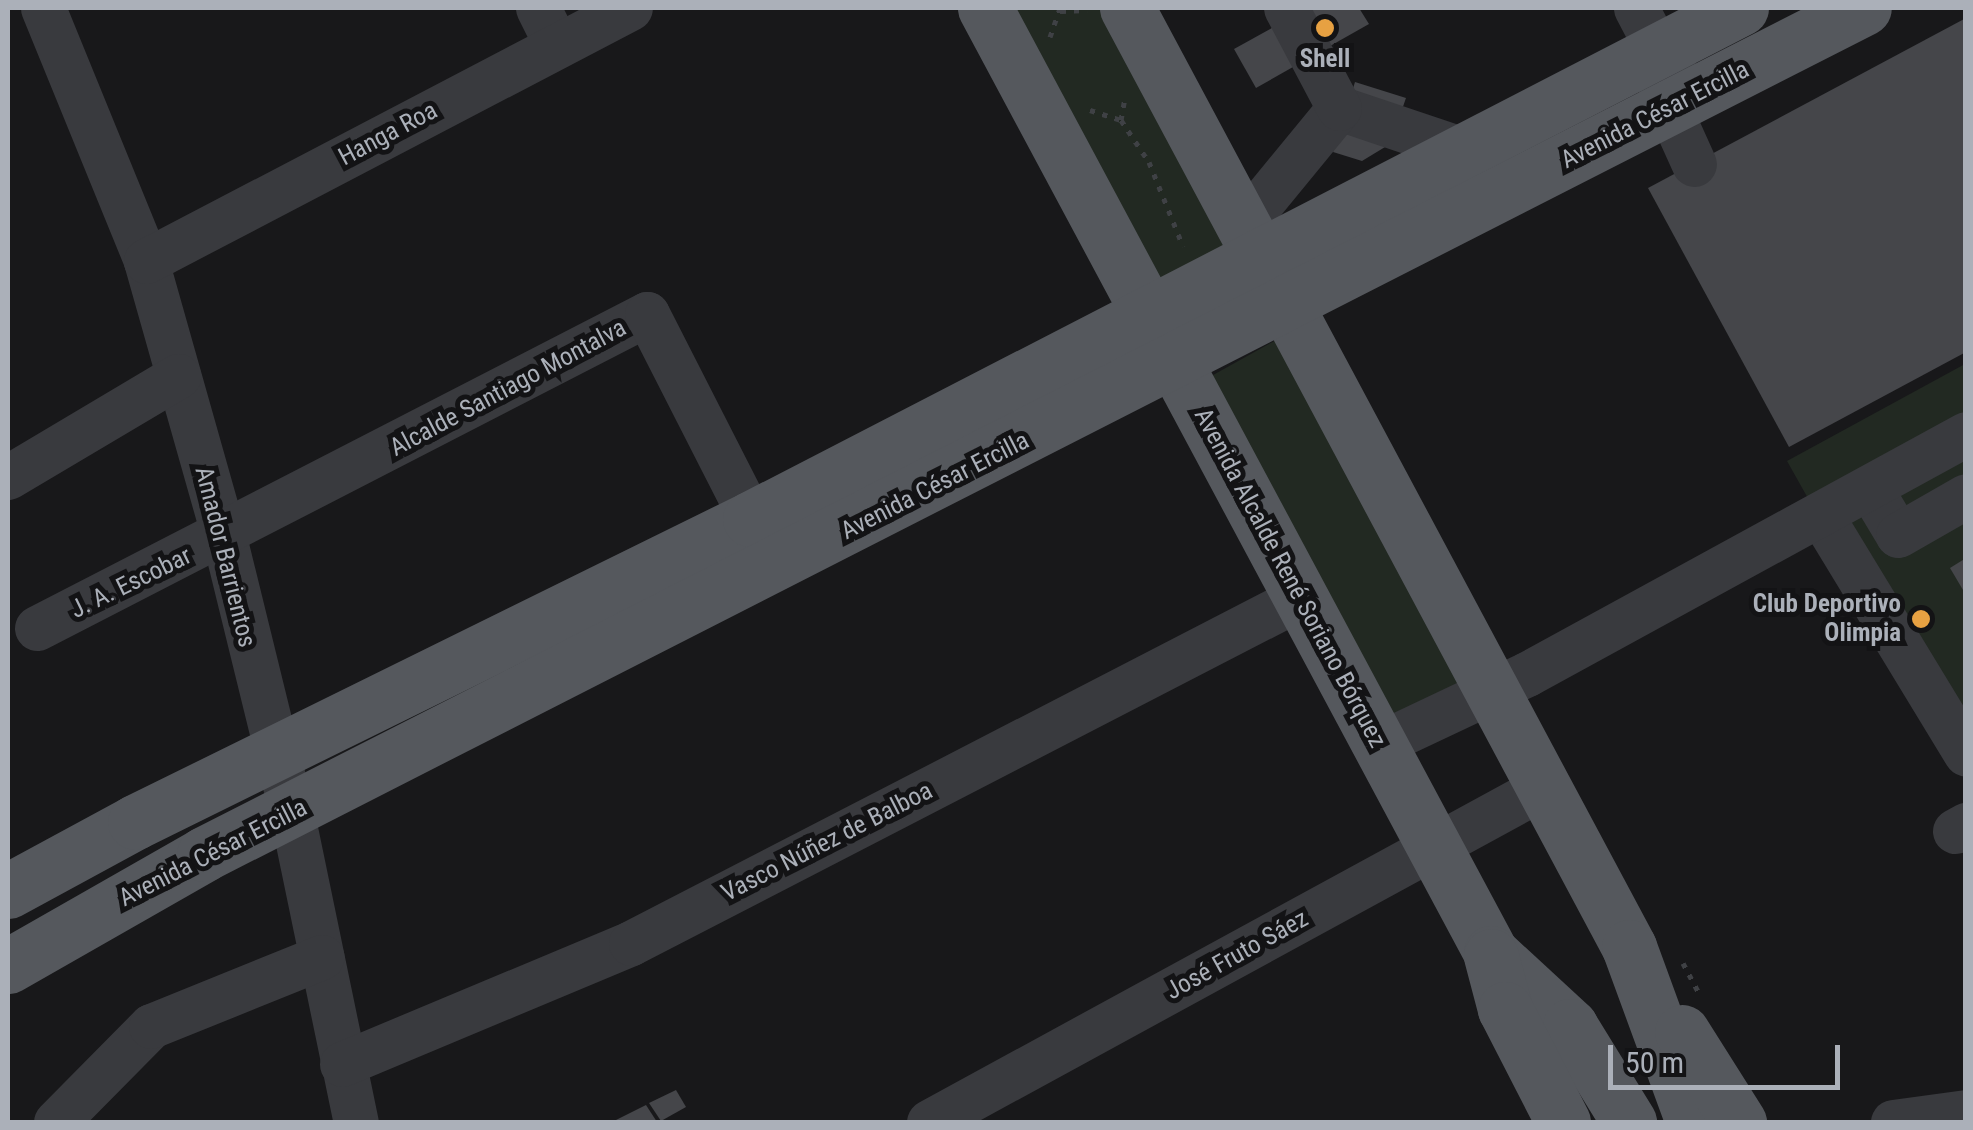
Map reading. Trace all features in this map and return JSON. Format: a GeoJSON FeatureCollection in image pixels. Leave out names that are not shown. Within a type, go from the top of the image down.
{"type":"FeatureCollection","features":[{"type":"Feature","properties":{"kind":"main road","name":"Avenida Alcalde René Soriano Bórquez"},"geometry":{"type":"LineString","coordinates":[[985,8],[1490,953],[1570,1026],[1629,1122]]}},
{"type":"Feature","properties":{"kind":"main road"},"geometry":{"type":"LineString","coordinates":[[1127,8],[1629,947],[1739,1122]]}},
{"type":"Feature","properties":{"kind":"main road"},"geometry":{"type":"LineString","coordinates":[[8,892],[135,822],[274,758],[750,519],[1200,287],[1252,240],[1464,150],[1658,32],[1742,8]]}},
{"type":"Feature","properties":{"kind":"main road","name":"Avenida César Ercilla"},"geometry":{"type":"LineString","coordinates":[[10,963],[119,899],[777,567],[1864,8]]}},
{"type":"Feature","properties":{"kind":"main road"},"geometry":{"type":"LineString","coordinates":[[1629,947],[1693,1122]]}},
{"type":"Feature","properties":{"kind":"main road"},"geometry":{"type":"LineString","coordinates":[[1490,953],[1505,1008],[1564,1122]]}},
{"type":"Feature","properties":{"kind":"street","name":"Amador Barrientos"},"geometry":{"type":"LineString","coordinates":[[43,8],[146,261],[224,537],[274,758],[292,814],[356,1122]]}},
{"type":"Feature","properties":{"kind":"street","name":"Hanga Roa"},"geometry":{"type":"LineString","coordinates":[[146,261],[548,27],[630,8]]}},
{"type":"Feature","properties":{"kind":"street"},"geometry":{"type":"LineString","coordinates":[[1286,8],[1339,108],[1464,150]]}},
{"type":"Feature","properties":{"kind":"street"},"geometry":{"type":"LineString","coordinates":[[1658,32],[1663,72],[1706,157]]}},
{"type":"Feature","properties":{"kind":"street"},"geometry":{"type":"LineString","coordinates":[[1252,240],[1339,108]]}},
{"type":"Feature","properties":{"kind":"street","name":"Alcalde Santiago Montalva"},"geometry":{"type":"LineString","coordinates":[[224,537],[647,314],[777,567]]}},
{"type":"Feature","properties":{"kind":"street"},"geometry":{"type":"LineString","coordinates":[[8,477],[178,376]]}},
{"type":"Feature","properties":{"kind":"street"},"geometry":{"type":"LineString","coordinates":[[1379,744],[1492,692],[1822,517],[1966,434]]}},
{"type":"Feature","properties":{"kind":"street"},"geometry":{"type":"LineString","coordinates":[[1867,492],[1898,535],[1966,496]]}},
{"type":"Feature","properties":{"kind":"street"},"geometry":{"type":"LineString","coordinates":[[1822,517],[1966,754]]}},
{"type":"Feature","properties":{"kind":"street","name":"J. A. Escobar"},"geometry":{"type":"LineString","coordinates":[[38,628],[224,537]]}},
{"type":"Feature","properties":{"kind":"street","name":"Vasco Núñez de Balboa"},"geometry":{"type":"LineString","coordinates":[[342,1064],[632,943],[1301,598]]}},
{"type":"Feature","properties":{"kind":"street","name":"José Fruto Sáez"},"geometry":{"type":"LineString","coordinates":[[929,1122],[1543,787]]}},
{"type":"Feature","properties":{"kind":"street"},"geometry":{"type":"LineString","coordinates":[[56,1122],[151,1026],[322,957]]}},
{"type":"Feature","properties":{"kind":"street"},"geometry":{"type":"LineString","coordinates":[[1893,1122],[1966,1112]]}},
{"type":"Feature","properties":{"kind":"path"},"geometry":{"type":"LineString","coordinates":[[1121,120],[1149,162],[1200,287]]}},
{"type":"Feature","properties":{"kind":"shaded area"},"geometry":{"type":"Polygon","coordinates":[[[1010,8],[1116,8],[1243,242],[1160,286],[1010,8]]]}},
{"type":"Feature","properties":{"kind":"shaded area"},"geometry":{"type":"Polygon","coordinates":[[[1278,339],[1470,686],[1396,727],[1204,380],[1278,339]]]}},
{"type":"Feature","properties":{"kind":"shaded area","name":"Club Deportivo Olimpia"},"geometry":{"type":"Polygon","coordinates":[[[1965,364],[1965,777],[1787,461],[1965,364]]]}},
{"type":"Feature","properties":{"kind":"building"},"geometry":{"type":"Polygon","coordinates":[[[1308,8],[1359,8],[1369,24],[1256,88],[1234,49],[1308,8]]]}},
{"type":"Feature","properties":{"kind":"building"},"geometry":{"type":"Polygon","coordinates":[[[1966,18],[1966,352],[1789,447],[1648,188],[1966,18]]]}},
{"type":"Feature","properties":{"kind":"building"},"geometry":{"type":"Polygon","coordinates":[[[1355,82],[1406,98],[1390,144],[1362,161],[1333,152],[1355,82]]]}},
{"type":"Feature","properties":{"kind":"building"},"geometry":{"type":"Polygon","coordinates":[[[1966,558],[1966,588],[1963,590],[1950,568],[1966,558]]]}},
{"type":"Feature","properties":{"kind":"building"},"geometry":{"type":"Polygon","coordinates":[[[676,1090],[686,1107],[661,1121],[649,1103],[676,1090]]]}},
{"type":"Feature","properties":{"kind":"building"},"geometry":{"type":"Polygon","coordinates":[[[646,1105],[657,1122],[612,1122],[646,1105]]]}},
{"type":"Feature","properties":{"kind":"place","name":"Shell"},"geometry":{"type":"Point","coordinates":[1325,28]}},
{"type":"Feature","properties":{"kind":"place","name":"Club Deportivo Olimpia"},"geometry":{"type":"Point","coordinates":[1921,619]}}]}
